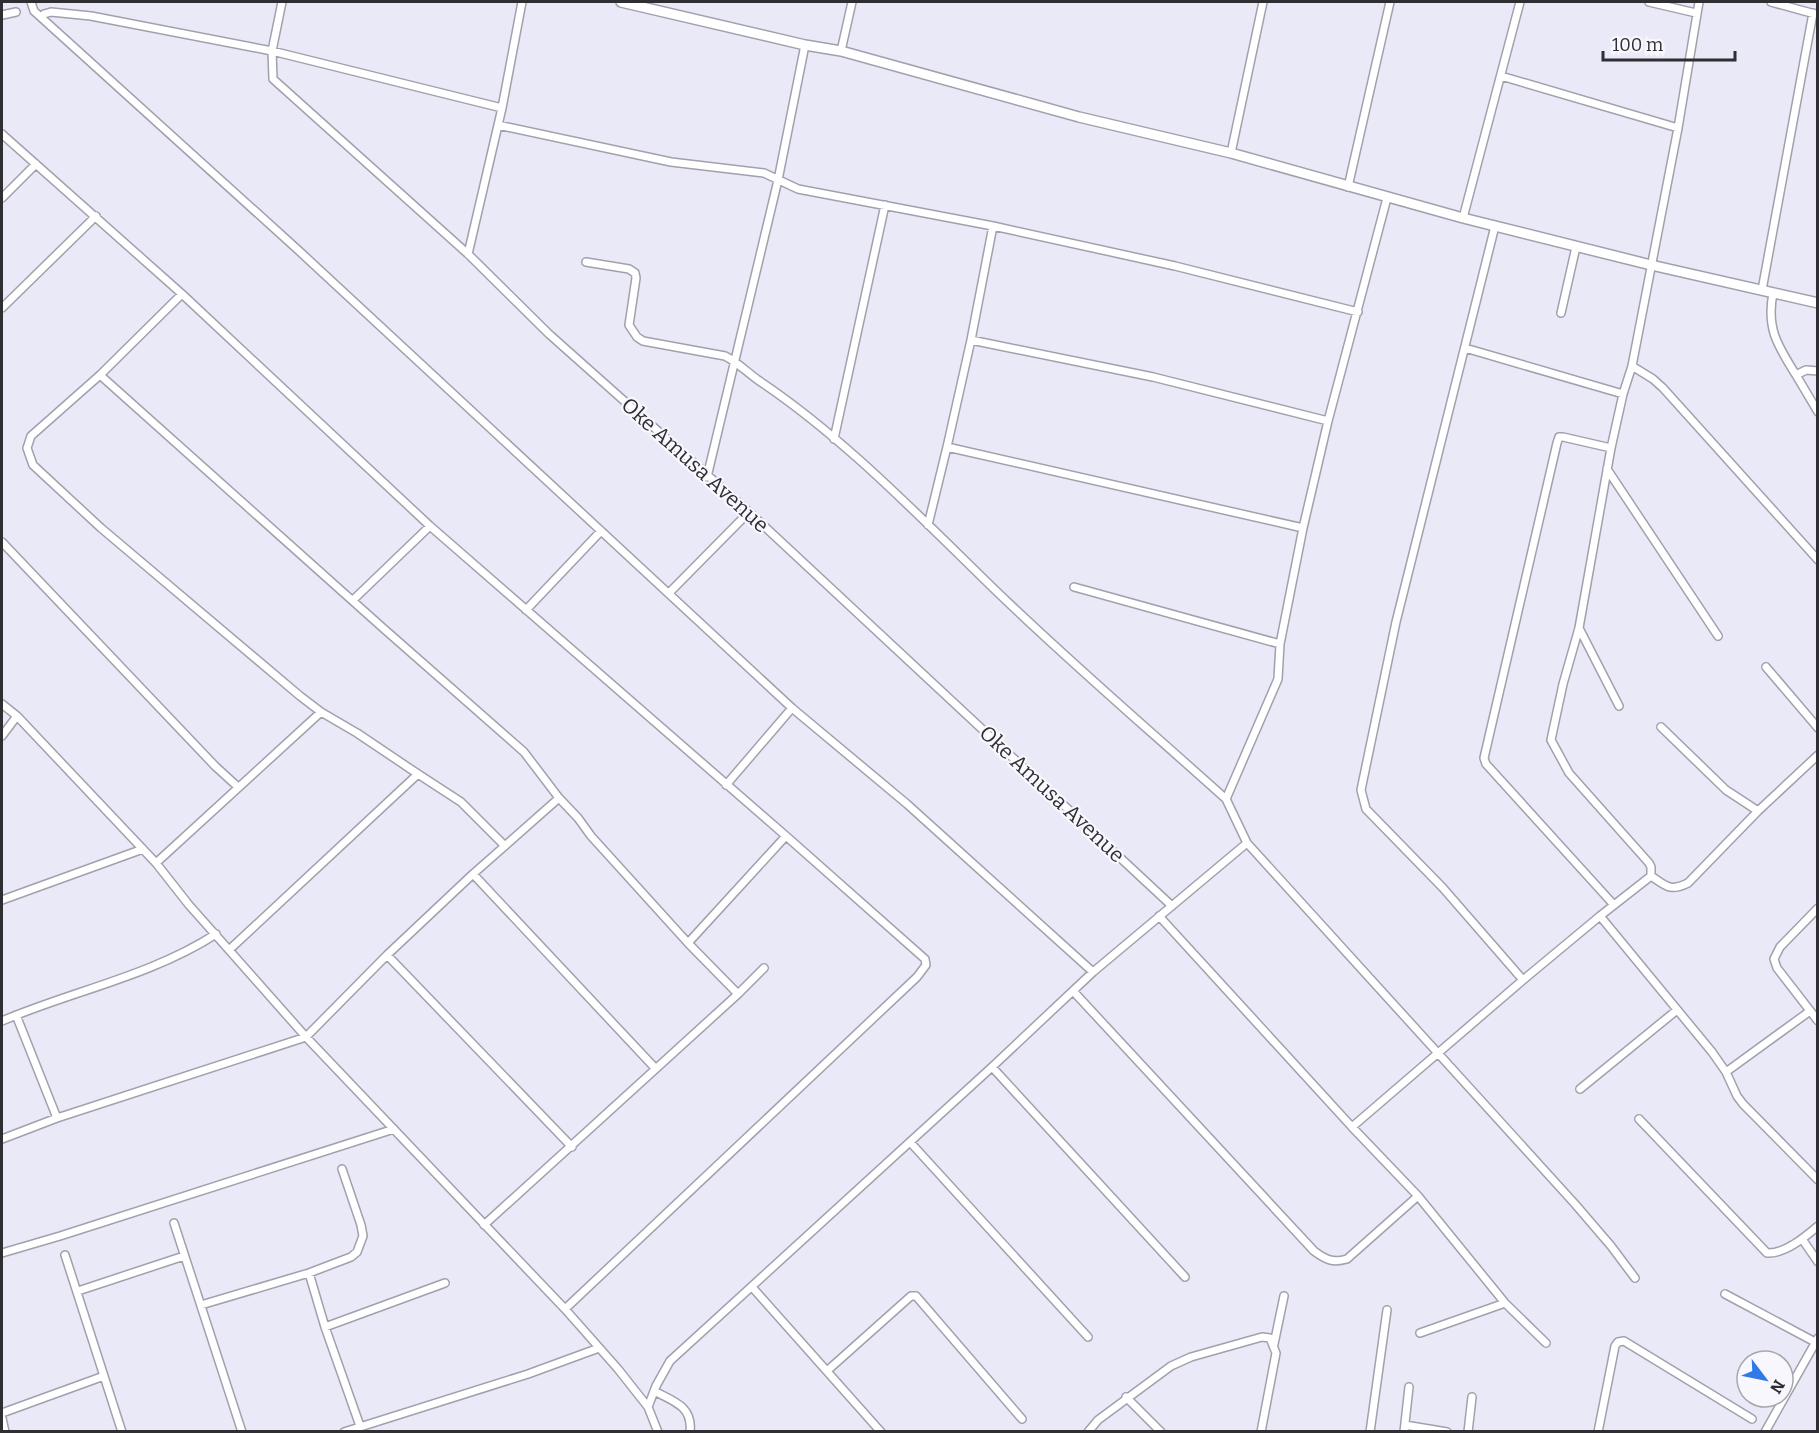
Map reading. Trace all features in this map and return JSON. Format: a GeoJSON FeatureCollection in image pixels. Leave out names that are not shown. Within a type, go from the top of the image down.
{"type":"FeatureCollection","features":[{"type":"Feature","properties":{"kind":"street"},"geometry":{"type":"LineString","coordinates":[[31,2],[34,11],[297,249],[601,531],[670,592],[792,708],[907,804],[1093,972]]}},
{"type":"Feature","properties":{"kind":"street","name":"Oke Amusa Avenue"},"geometry":{"type":"LineString","coordinates":[[282,2],[272,51],[273,79],[468,254],[549,333],[707,477],[749,512],[1172,906]]}},
{"type":"Feature","properties":{"kind":"street"},"geometry":{"type":"LineString","coordinates":[[468,254],[502,108],[522,2]]}},
{"type":"Feature","properties":{"kind":"street"},"geometry":{"type":"LineString","coordinates":[[621,2],[805,45],[842,51],[1079,117],[1231,153],[1348,188],[1462,218],[1651,265],[1818,303]]}},
{"type":"Feature","properties":{"kind":"street"},"geometry":{"type":"LineString","coordinates":[[842,51],[852,2]]}},
{"type":"Feature","properties":{"kind":"street"},"geometry":{"type":"LineString","coordinates":[[1231,153],[1263,2]]}},
{"type":"Feature","properties":{"kind":"street"},"geometry":{"type":"LineString","coordinates":[[1348,188],[1390,2]]}},
{"type":"Feature","properties":{"kind":"street"},"geometry":{"type":"LineString","coordinates":[[1462,218],[1520,2]]}},
{"type":"Feature","properties":{"kind":"street"},"geometry":{"type":"LineString","coordinates":[[1649,2],[1696,13]]}},
{"type":"Feature","properties":{"kind":"street"},"geometry":{"type":"LineString","coordinates":[[1651,876],[1649,863],[1569,773],[1551,740],[1563,684],[1579,628],[1611,448],[1632,366],[1678,128],[1699,2]]}},
{"type":"Feature","properties":{"kind":"street"},"geometry":{"type":"LineString","coordinates":[[1762,290],[1815,14],[1771,2]]}},
{"type":"Feature","properties":{"kind":"street"},"geometry":{"type":"LineString","coordinates":[[2,15],[16,12]]}},
{"type":"Feature","properties":{"kind":"street"},"geometry":{"type":"LineString","coordinates":[[42,17],[51,12],[91,16],[272,51],[502,108]]}},
{"type":"Feature","properties":{"kind":"street"},"geometry":{"type":"LineString","coordinates":[[707,477],[778,180],[805,45]]}},
{"type":"Feature","properties":{"kind":"street"},"geometry":{"type":"LineString","coordinates":[[1501,76],[1678,128]]}},
{"type":"Feature","properties":{"kind":"street"},"geometry":{"type":"LineString","coordinates":[[498,125],[671,162],[764,173],[798,189],[993,226],[1175,266],[1358,312]]}},
{"type":"Feature","properties":{"kind":"street"},"geometry":{"type":"LineString","coordinates":[[2,134],[182,294],[430,526],[921,955],[926,965],[565,1309]]}},
{"type":"Feature","properties":{"kind":"street"},"geometry":{"type":"LineString","coordinates":[[2,198],[36,164]]}},
{"type":"Feature","properties":{"kind":"street"},"geometry":{"type":"LineString","coordinates":[[1226,799],[1274,692],[1280,668],[1280,644],[1303,528],[1328,421],[1387,198]]}},
{"type":"Feature","properties":{"kind":"street"},"geometry":{"type":"LineString","coordinates":[[834,438],[885,205]]}},
{"type":"Feature","properties":{"kind":"street"},"geometry":{"type":"LineString","coordinates":[[2,308],[96,216]]}},
{"type":"Feature","properties":{"kind":"street"},"geometry":{"type":"LineString","coordinates":[[928,525],[971,340],[993,226]]}},
{"type":"Feature","properties":{"kind":"street"},"geometry":{"type":"LineString","coordinates":[[1495,226],[1396,622],[1361,790],[1366,809],[1443,888],[1523,980]]}},
{"type":"Feature","properties":{"kind":"street"},"geometry":{"type":"LineString","coordinates":[[1561,313],[1576,247]]}},
{"type":"Feature","properties":{"kind":"street"},"geometry":{"type":"LineString","coordinates":[[586,262],[629,269],[635,273],[629,325],[637,338],[725,356],[786,399],[834,438],[1005,599],[1226,799],[1247,843],[1575,1204],[1635,1278]]}},
{"type":"Feature","properties":{"kind":"street"},"geometry":{"type":"LineString","coordinates":[[1773,292],[1772,332],[1778,346],[1818,411]]}},
{"type":"Feature","properties":{"kind":"street"},"geometry":{"type":"LineString","coordinates":[[182,294],[100,375],[31,436],[27,448],[33,465],[101,528],[321,712],[357,733],[461,802],[504,845]]}},
{"type":"Feature","properties":{"kind":"street"},"geometry":{"type":"LineString","coordinates":[[971,340],[1153,377],[1328,421]]}},
{"type":"Feature","properties":{"kind":"street"},"geometry":{"type":"LineString","coordinates":[[1465,348],[1623,394]]}},
{"type":"Feature","properties":{"kind":"street"},"geometry":{"type":"LineString","coordinates":[[1632,366],[1663,388],[1818,560]]}},
{"type":"Feature","properties":{"kind":"street"},"geometry":{"type":"LineString","coordinates":[[1796,375],[1806,370],[1818,371]]}},
{"type":"Feature","properties":{"kind":"street"},"geometry":{"type":"LineString","coordinates":[[100,375],[524,752],[559,798],[688,943],[738,994]]}},
{"type":"Feature","properties":{"kind":"street"},"geometry":{"type":"LineString","coordinates":[[1611,448],[1559,437],[1484,758],[1486,764],[1614,904]]}},
{"type":"Feature","properties":{"kind":"street"},"geometry":{"type":"LineString","coordinates":[[947,447],[1303,528]]}},
{"type":"Feature","properties":{"kind":"street"},"geometry":{"type":"LineString","coordinates":[[1607,469],[1718,636]]}},
{"type":"Feature","properties":{"kind":"street"},"geometry":{"type":"LineString","coordinates":[[670,592],[749,512]]}},
{"type":"Feature","properties":{"kind":"street"},"geometry":{"type":"LineString","coordinates":[[353,600],[430,526]]}},
{"type":"Feature","properties":{"kind":"street"},"geometry":{"type":"LineString","coordinates":[[526,610],[601,531]]}},
{"type":"Feature","properties":{"kind":"street"},"geometry":{"type":"LineString","coordinates":[[2,542],[215,766],[238,787]]}},
{"type":"Feature","properties":{"kind":"street"},"geometry":{"type":"LineString","coordinates":[[1074,587],[1280,644]]}},
{"type":"Feature","properties":{"kind":"street"},"geometry":{"type":"LineString","coordinates":[[1579,628],[1619,706]]}},
{"type":"Feature","properties":{"kind":"street"},"geometry":{"type":"LineString","coordinates":[[1766,667],[1818,728]]}},
{"type":"Feature","properties":{"kind":"street"},"geometry":{"type":"LineString","coordinates":[[2,704],[17,716],[143,849],[189,905],[306,1037],[565,1309],[648,1407],[658,1431]]}},
{"type":"Feature","properties":{"kind":"street"},"geometry":{"type":"LineString","coordinates":[[726,785],[792,708]]}},
{"type":"Feature","properties":{"kind":"street"},"geometry":{"type":"LineString","coordinates":[[156,863],[321,712]]}},
{"type":"Feature","properties":{"kind":"street"},"geometry":{"type":"LineString","coordinates":[[2,736],[17,716]]}},
{"type":"Feature","properties":{"kind":"street"},"geometry":{"type":"LineString","coordinates":[[1661,727],[1726,790],[1758,811]]}},
{"type":"Feature","properties":{"kind":"street"},"geometry":{"type":"LineString","coordinates":[[1651,876],[1666,887],[1673,889],[1688,883],[1758,811],[1818,755]]}},
{"type":"Feature","properties":{"kind":"street"},"geometry":{"type":"LineString","coordinates":[[229,950],[418,774]]}},
{"type":"Feature","properties":{"kind":"street"},"geometry":{"type":"LineString","coordinates":[[2,1139],[57,1118],[306,1037],[387,955],[504,845],[559,798]]}},
{"type":"Feature","properties":{"kind":"street"},"geometry":{"type":"LineString","coordinates":[[688,943],[786,836]]}},
{"type":"Feature","properties":{"kind":"street"},"geometry":{"type":"LineString","coordinates":[[648,1407],[670,1361],[993,1067],[1093,972],[1247,843]]}},
{"type":"Feature","properties":{"kind":"street"},"geometry":{"type":"LineString","coordinates":[[2,900],[143,849]]}},
{"type":"Feature","properties":{"kind":"street"},"geometry":{"type":"LineString","coordinates":[[473,874],[655,1068]]}},
{"type":"Feature","properties":{"kind":"street"},"geometry":{"type":"LineString","coordinates":[[1352,1127],[1523,980],[1651,876]]}},
{"type":"Feature","properties":{"kind":"street"},"geometry":{"type":"LineString","coordinates":[[1818,908],[1780,947],[1774,959],[1777,968],[1818,1021]]}},
{"type":"Feature","properties":{"kind":"street"},"geometry":{"type":"LineString","coordinates":[[1159,916],[1418,1196],[1505,1303],[1546,1343]]}},
{"type":"Feature","properties":{"kind":"street"},"geometry":{"type":"LineString","coordinates":[[1600,916],[1726,1072],[1743,1104],[1818,1180]]}},
{"type":"Feature","properties":{"kind":"street"},"geometry":{"type":"LineString","coordinates":[[2,1021],[142,970],[196,947],[216,934]]}},
{"type":"Feature","properties":{"kind":"street"},"geometry":{"type":"LineString","coordinates":[[387,955],[572,1147]]}},
{"type":"Feature","properties":{"kind":"street"},"geometry":{"type":"LineString","coordinates":[[484,1225],[572,1147],[764,968]]}},
{"type":"Feature","properties":{"kind":"street"},"geometry":{"type":"LineString","coordinates":[[1073,991],[1314,1251],[1325,1260],[1337,1262],[1347,1259],[1418,1196]]}},
{"type":"Feature","properties":{"kind":"street"},"geometry":{"type":"LineString","coordinates":[[1580,1089],[1677,1010]]}},
{"type":"Feature","properties":{"kind":"street"},"geometry":{"type":"LineString","coordinates":[[1726,1072],[1810,1011]]}},
{"type":"Feature","properties":{"kind":"street"},"geometry":{"type":"LineString","coordinates":[[16,1015],[57,1118]]}},
{"type":"Feature","properties":{"kind":"street"},"geometry":{"type":"LineString","coordinates":[[993,1067],[1185,1276]]}},
{"type":"Feature","properties":{"kind":"street"},"geometry":{"type":"LineString","coordinates":[[1639,1119],[1767,1253],[1774,1254],[1802,1239],[1818,1226]]}},
{"type":"Feature","properties":{"kind":"street"},"geometry":{"type":"LineString","coordinates":[[2,1253],[393,1129]]}},
{"type":"Feature","properties":{"kind":"street"},"geometry":{"type":"LineString","coordinates":[[910,1142],[1088,1337]]}},
{"type":"Feature","properties":{"kind":"street"},"geometry":{"type":"LineString","coordinates":[[201,1305],[309,1273],[351,1257],[357,1252],[363,1236],[342,1169]]}},
{"type":"Feature","properties":{"kind":"street"},"geometry":{"type":"LineString","coordinates":[[174,1223],[242,1431]]}},
{"type":"Feature","properties":{"kind":"street"},"geometry":{"type":"LineString","coordinates":[[1802,1239],[1818,1262]]}},
{"type":"Feature","properties":{"kind":"street"},"geometry":{"type":"LineString","coordinates":[[65,1255],[122,1431]]}},
{"type":"Feature","properties":{"kind":"street"},"geometry":{"type":"LineString","coordinates":[[78,1291],[184,1256]]}},
{"type":"Feature","properties":{"kind":"street"},"geometry":{"type":"LineString","coordinates":[[309,1273],[325,1327],[360,1426]]}},
{"type":"Feature","properties":{"kind":"street"},"geometry":{"type":"LineString","coordinates":[[325,1327],[445,1283]]}},
{"type":"Feature","properties":{"kind":"street"},"geometry":{"type":"LineString","coordinates":[[752,1287],[881,1431]]}},
{"type":"Feature","properties":{"kind":"street"},"geometry":{"type":"LineString","coordinates":[[1725,1294],[1816,1340],[1765,1431]]}},
{"type":"Feature","properties":{"kind":"street"},"geometry":{"type":"LineString","coordinates":[[828,1370],[911,1296],[916,1296],[1022,1419]]}},
{"type":"Feature","properties":{"kind":"street"},"geometry":{"type":"LineString","coordinates":[[1274,1344],[1284,1296]]}},
{"type":"Feature","properties":{"kind":"street"},"geometry":{"type":"LineString","coordinates":[[1420,1333],[1505,1303]]}},
{"type":"Feature","properties":{"kind":"street"},"geometry":{"type":"LineString","coordinates":[[1370,1431],[1387,1310]]}},
{"type":"Feature","properties":{"kind":"street"},"geometry":{"type":"LineString","coordinates":[[1088,1431],[1126,1397],[1171,1366],[1191,1357],[1262,1337],[1270,1338],[1276,1353],[1261,1431]]}},
{"type":"Feature","properties":{"kind":"street"},"geometry":{"type":"LineString","coordinates":[[1598,1431],[1615,1346],[1618,1342],[1624,1341],[1752,1419]]}},
{"type":"Feature","properties":{"kind":"street"},"geometry":{"type":"LineString","coordinates":[[344,1431],[528,1374],[599,1348]]}},
{"type":"Feature","properties":{"kind":"street"},"geometry":{"type":"LineString","coordinates":[[2,1413],[104,1376]]}},
{"type":"Feature","properties":{"kind":"street"},"geometry":{"type":"LineString","coordinates":[[1409,1387],[1404,1428],[1447,1431]]}},
{"type":"Feature","properties":{"kind":"street"},"geometry":{"type":"LineString","coordinates":[[654,1391],[686,1410],[691,1420],[690,1431]]}},
{"type":"Feature","properties":{"kind":"street"},"geometry":{"type":"LineString","coordinates":[[1126,1397],[1161,1431]]}},
{"type":"Feature","properties":{"kind":"street"},"geometry":{"type":"LineString","coordinates":[[1468,1431],[1472,1397]]}}]}
